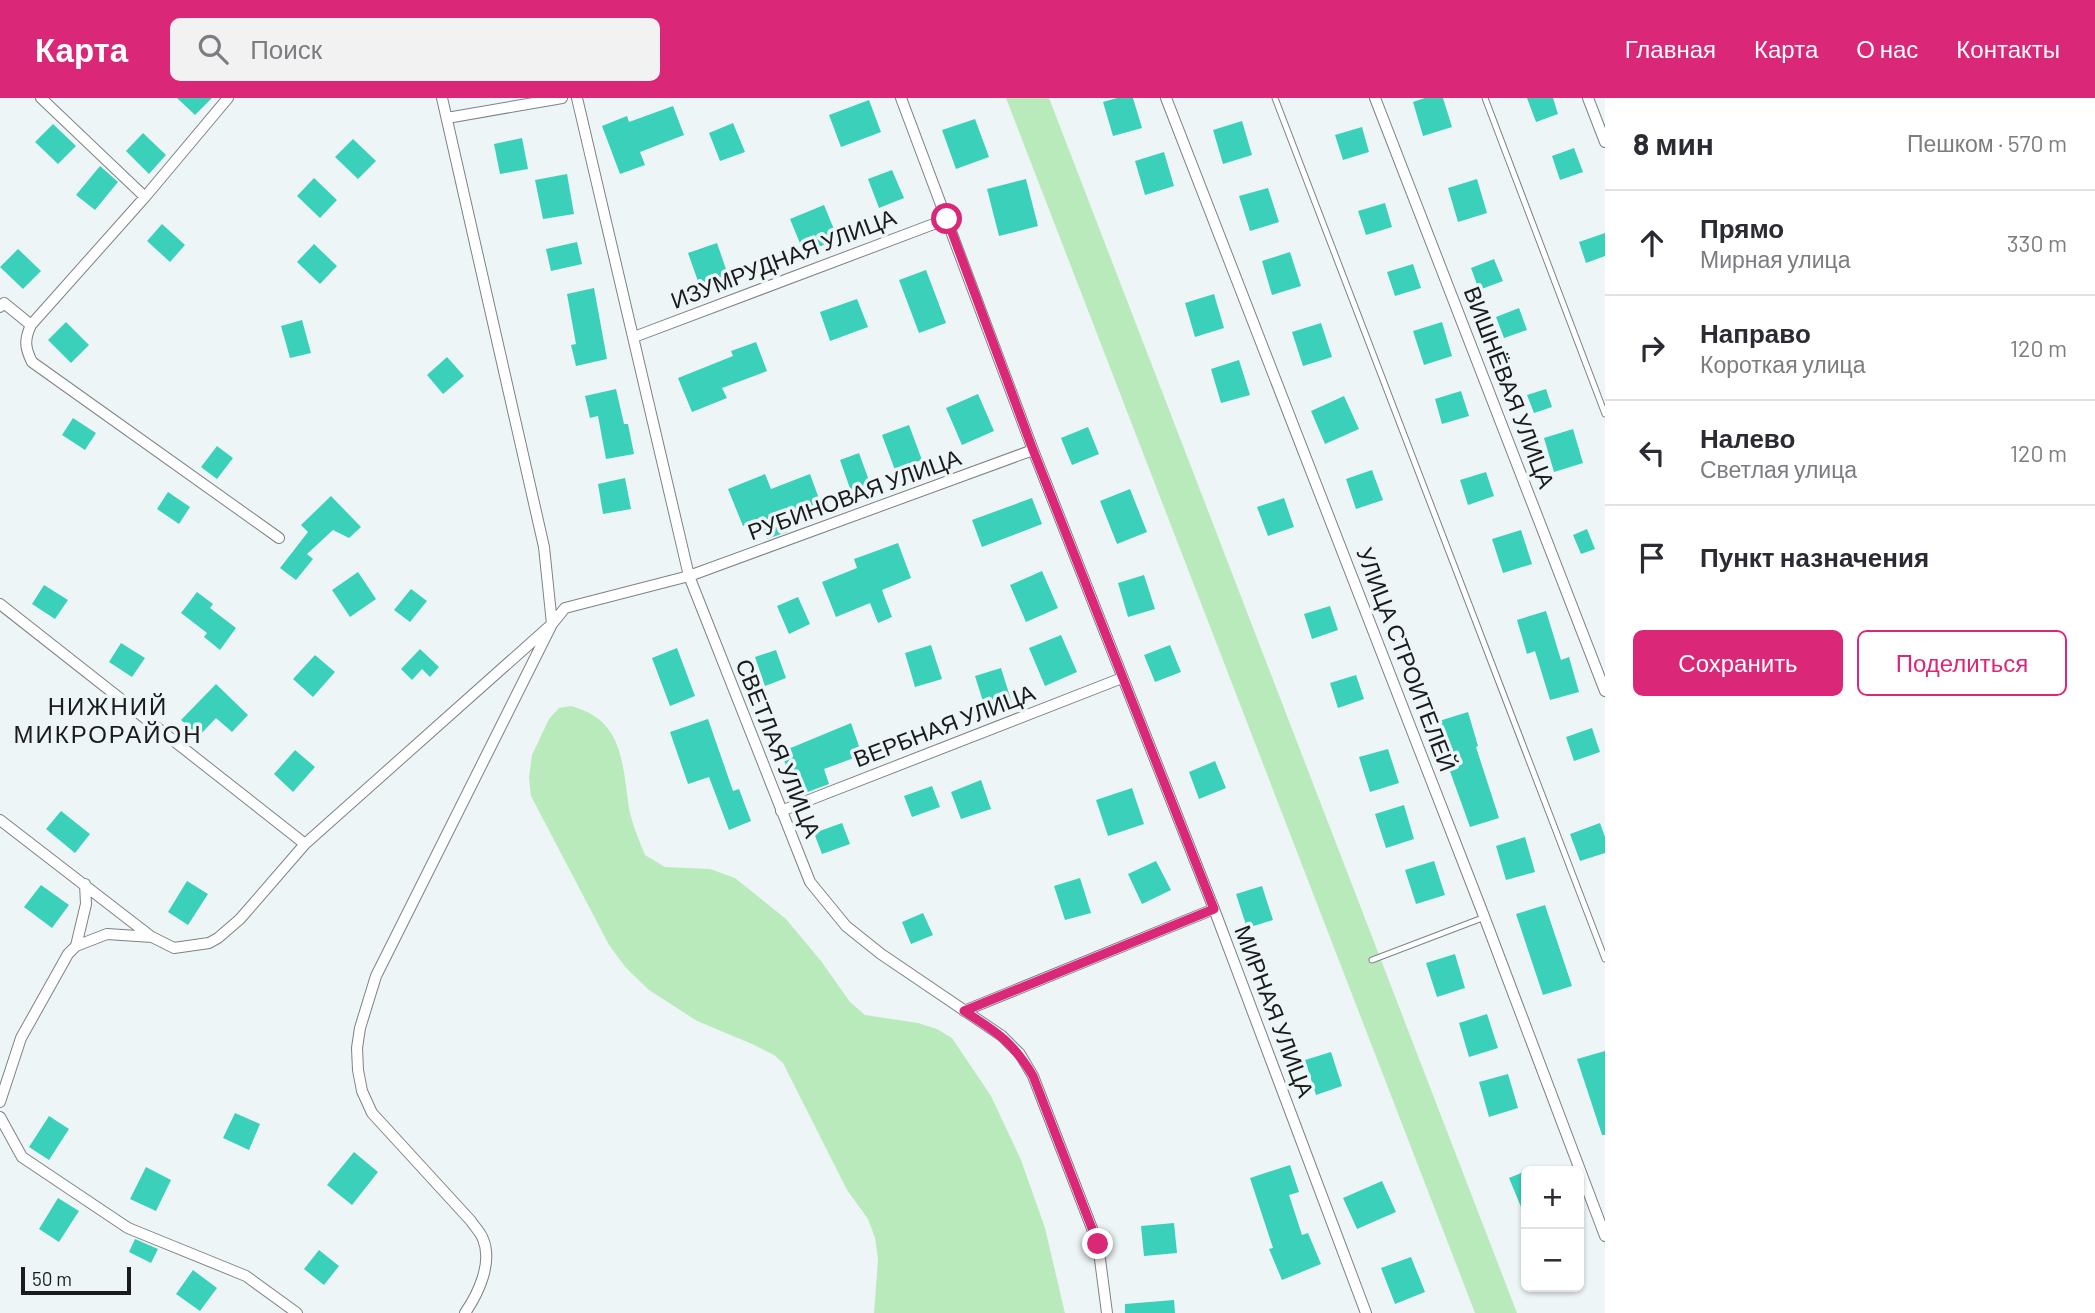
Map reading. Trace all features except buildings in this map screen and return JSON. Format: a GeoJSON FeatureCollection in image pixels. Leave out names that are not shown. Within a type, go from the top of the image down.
{"type":"FeatureCollection","features":[{"type":"Feature","properties":{"kind":"street"},"geometry":{"type":"LineString","coordinates":[[41,98],[145,197]]}},
{"type":"Feature","properties":{"kind":"street"},"geometry":{"type":"LineString","coordinates":[[228,98],[145,197],[31,325],[25,338],[26,350],[33,362],[279,538]]}},
{"type":"Feature","properties":{"kind":"street"},"geometry":{"type":"LineString","coordinates":[[442,98],[544,547],[552,624],[376,976],[359,1028],[357,1048],[362,1091],[372,1113],[471,1221],[483,1239],[486,1255],[484,1269],[475,1297],[465,1313]]}},
{"type":"Feature","properties":{"kind":"street"},"geometry":{"type":"LineString","coordinates":[[447,118],[562,98]]}},
{"type":"Feature","properties":{"kind":"street","name":"СВЕТЛАЯ УЛИЦА"},"geometry":{"type":"LineString","coordinates":[[577,98],[689,576],[810,882],[846,926],[881,954],[1002,1035],[1020,1054],[1033,1076],[1098,1244],[1107,1313]]}},
{"type":"Feature","properties":{"kind":"street","name":"МИРНАЯ УЛИЦА"},"geometry":{"type":"LineString","coordinates":[[901,98],[1033,450],[1214,909],[1366,1313]]}},
{"type":"Feature","properties":{"kind":"street","name":"УЛИЦА СТРОИТЕЛЕЙ"},"geometry":{"type":"LineString","coordinates":[[1166,98],[1485,917],[1605,1236]]}},
{"type":"Feature","properties":{"kind":"street","name":"ВИШНЁВАЯ УЛИЦА"},"geometry":{"type":"LineString","coordinates":[[1375,98],[1605,691]]}},
{"type":"Feature","properties":{"kind":"street"},"geometry":{"type":"LineString","coordinates":[[1588,98],[1605,142]]}},
{"type":"Feature","properties":{"kind":"street","name":"ИЗУМРУДНАЯ УЛИЦА"},"geometry":{"type":"LineString","coordinates":[[634,337],[947,219]]}},
{"type":"Feature","properties":{"kind":"street"},"geometry":{"type":"LineString","coordinates":[[1,303],[31,325]]}},
{"type":"Feature","properties":{"kind":"street","name":"РУБИНОВАЯ УЛИЦА"},"geometry":{"type":"LineString","coordinates":[[152,937],[174,948],[209,943],[240,919],[305,844],[552,624],[565,608],[689,576],[1033,450]]}},
{"type":"Feature","properties":{"kind":"street"},"geometry":{"type":"LineString","coordinates":[[0,604],[305,844]]}},
{"type":"Feature","properties":{"kind":"street","name":"ВЕРБНАЯ УЛИЦА"},"geometry":{"type":"LineString","coordinates":[[781,811],[1122,678]]}},
{"type":"Feature","properties":{"kind":"street"},"geometry":{"type":"LineString","coordinates":[[0,820],[152,937]]}},
{"type":"Feature","properties":{"kind":"street"},"geometry":{"type":"LineString","coordinates":[[76,946],[86,904],[85,884]]}},
{"type":"Feature","properties":{"kind":"street"},"geometry":{"type":"LineString","coordinates":[[964,1011],[1214,909]]}},
{"type":"Feature","properties":{"kind":"street"},"geometry":{"type":"LineString","coordinates":[[0,1102],[21,1038],[68,954],[76,946],[107,934],[152,937]]}},
{"type":"Feature","properties":{"kind":"street"},"geometry":{"type":"LineString","coordinates":[[0,1117],[22,1157],[128,1228],[246,1276],[297,1313]]}},
{"type":"Feature","properties":{"kind":"lane"},"geometry":{"type":"LineString","coordinates":[[1275,98],[1605,959]]}},
{"type":"Feature","properties":{"kind":"lane"},"geometry":{"type":"LineString","coordinates":[[1485,98],[1605,414]]}},
{"type":"Feature","properties":{"kind":"lane"},"geometry":{"type":"LineString","coordinates":[[1372,960],[1485,917]]}},
{"type":"Feature","properties":{"kind":"green space"},"geometry":{"type":"Polygon","coordinates":[[[1006,98],[1049,98],[1517,1313],[1475,1313],[1006,98]]]}},
{"type":"Feature","properties":{"kind":"green space"},"geometry":{"type":"Polygon","coordinates":[[[571,706],[601,722],[617,745],[622,760],[630,814],[645,855],[665,867],[710,869],[735,878],[786,919],[850,1002],[865,1015],[918,1023],[937,1029],[952,1038],[991,1096],[1021,1160],[1045,1228],[1065,1313],[874,1313],[878,1260],[875,1238],[868,1219],[847,1190],[783,1063],[774,1055],[752,1044],[697,1021],[649,990],[626,968],[609,945],[531,796],[529,778],[532,755],[549,719],[559,708],[571,706]]]}},
{"type":"Feature","properties":{"kind":"district","name":"НИЖНИЙ МИКРОРАЙОН"},"geometry":{"type":"Point","coordinates":[108,719]}},
{"type":"Feature","properties":{"kind":"route"},"geometry":{"type":"LineString","coordinates":[[947,219],[1033,450],[1214,909],[964,1011],[1002,1035],[1020,1054],[1033,1076],[1098,1244]]}}]}
